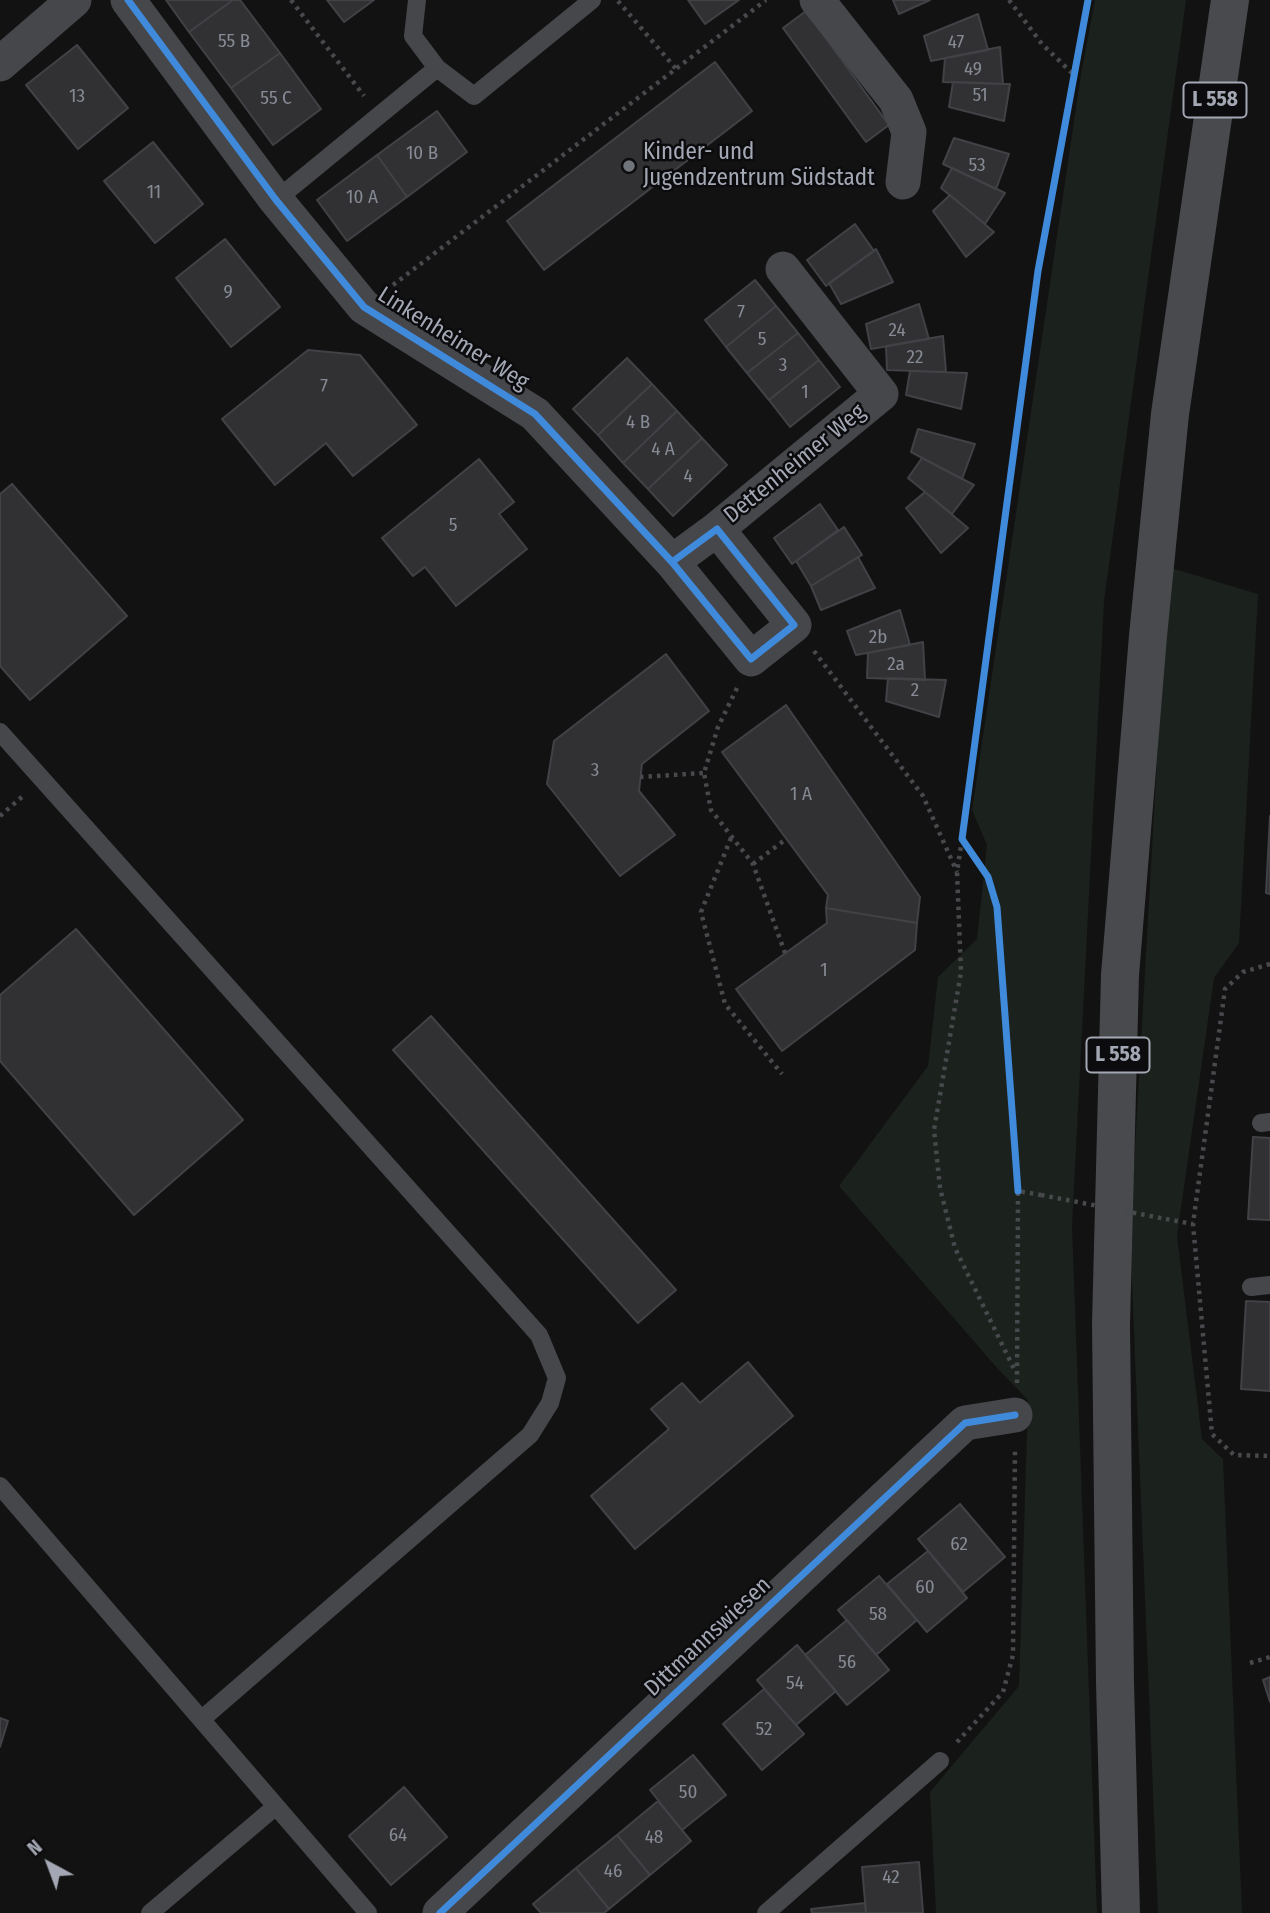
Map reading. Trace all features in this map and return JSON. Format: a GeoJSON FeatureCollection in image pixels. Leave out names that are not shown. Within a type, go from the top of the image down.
{"type":"FeatureCollection","features":[{"type":"Feature","properties":{"kind":"main road","name":"L 558"},"geometry":{"type":"LineString","coordinates":[[1121,1913],[1111,1324],[1120,975],[1170,414],[1230,0]]}},
{"type":"Feature","properties":{"kind":"street"},"geometry":{"type":"LineString","coordinates":[[0,64],[74,0]]}},
{"type":"Feature","properties":{"kind":"street","name":"Linkenheimer Weg"},"geometry":{"type":"LineString","coordinates":[[128,0],[276,200],[364,307],[535,414],[672,562],[751,659]]}},
{"type":"Feature","properties":{"kind":"street"},"geometry":{"type":"LineString","coordinates":[[817,0],[896,100],[909,132],[903,182]]}},
{"type":"Feature","properties":{"kind":"street","name":"Dettenheimer Weg"},"geometry":{"type":"LineString","coordinates":[[717,528],[881,394],[783,269]]}},
{"type":"Feature","properties":{"kind":"street"},"geometry":{"type":"LineString","coordinates":[[672,562],[717,528],[794,625],[751,659]]}},
{"type":"Feature","properties":{"kind":"street","name":"Dittmannswiesen"},"geometry":{"type":"LineString","coordinates":[[440,1913],[965,1423],[1015,1415]]}},
{"type":"Feature","properties":{"kind":"lane"},"geometry":{"type":"LineString","coordinates":[[417,0],[413,36],[437,68],[474,96],[592,0]]}},
{"type":"Feature","properties":{"kind":"lane"},"geometry":{"type":"LineString","coordinates":[[276,200],[437,68]]}},
{"type":"Feature","properties":{"kind":"lane"},"geometry":{"type":"LineString","coordinates":[[0,732],[539,1335],[557,1378],[550,1403],[530,1435],[202,1719]]}},
{"type":"Feature","properties":{"kind":"lane"},"geometry":{"type":"LineString","coordinates":[[1251,1287],[1270,1284]]}},
{"type":"Feature","properties":{"kind":"lane"},"geometry":{"type":"LineString","coordinates":[[0,1486],[368,1913]]}},
{"type":"Feature","properties":{"kind":"lane"},"geometry":{"type":"LineString","coordinates":[[766,1913],[940,1761]]}},
{"type":"Feature","properties":{"kind":"lane"},"geometry":{"type":"LineString","coordinates":[[150,1913],[275,1807]]}},
{"type":"Feature","properties":{"kind":"path"},"geometry":{"type":"LineString","coordinates":[[291,0],[379,117]]}},
{"type":"Feature","properties":{"kind":"path"},"geometry":{"type":"LineString","coordinates":[[617,0],[677,70]]}},
{"type":"Feature","properties":{"kind":"path"},"geometry":{"type":"LineString","coordinates":[[364,307],[766,0]]}},
{"type":"Feature","properties":{"kind":"path"},"geometry":{"type":"LineString","coordinates":[[1009,0],[1042,44],[1073,74]]}},
{"type":"Feature","properties":{"kind":"path"},"geometry":{"type":"LineString","coordinates":[[794,625],[923,796],[957,872]]}},
{"type":"Feature","properties":{"kind":"path"},"geometry":{"type":"LineString","coordinates":[[751,659],[718,727],[704,773],[711,810],[753,864],[785,953]]}},
{"type":"Feature","properties":{"kind":"path"},"geometry":{"type":"LineString","coordinates":[[640,777],[704,773]]}},
{"type":"Feature","properties":{"kind":"path"},"geometry":{"type":"LineString","coordinates":[[731,837],[701,912],[725,1004],[782,1074]]}},
{"type":"Feature","properties":{"kind":"path"},"geometry":{"type":"LineString","coordinates":[[753,864],[786,839]]}},
{"type":"Feature","properties":{"kind":"path"},"geometry":{"type":"LineString","coordinates":[[962,839],[957,872],[961,972],[934,1130],[940,1188],[955,1248],[1017,1376]]}},
{"type":"Feature","properties":{"kind":"path"},"geometry":{"type":"LineString","coordinates":[[1270,964],[1243,972],[1225,989],[1192,1224],[1212,1434],[1234,1455],[1270,1456]]}},
{"type":"Feature","properties":{"kind":"path"},"geometry":{"type":"LineString","coordinates":[[940,1761],[1003,1692],[1013,1655],[1018,1191],[1192,1224]]}},
{"type":"Feature","properties":{"kind":"path"},"geometry":{"type":"LineString","coordinates":[[1250,1663],[1270,1657]]}},
{"type":"Feature","properties":{"kind":"shaded area"},"geometry":{"type":"Polygon","coordinates":[[[1095,0],[1186,0],[1104,601],[1072,1226],[1097,1913],[936,1913],[930,1792],[1019,1686],[1028,1400],[839,1186],[928,1066],[938,977],[977,939],[987,845],[972,810],[1081,74],[1095,0]]]}},
{"type":"Feature","properties":{"kind":"shaded area"},"geometry":{"type":"Polygon","coordinates":[[[1168,567],[1258,594],[1239,943],[1214,978],[1177,1236],[1202,1439],[1223,1459],[1242,1913],[1158,1913],[1130,1235],[1168,567]]]}},
{"type":"Feature","properties":{"kind":"building"},"geometry":{"type":"Polygon","coordinates":[[[166,0],[233,0],[189,32],[166,0]]]}},
{"type":"Feature","properties":{"kind":"building"},"geometry":{"type":"Polygon","coordinates":[[[233,0],[240,0],[280,53],[231,88],[189,32],[233,0]]]}},
{"type":"Feature","properties":{"kind":"building"},"geometry":{"type":"Polygon","coordinates":[[[327,0],[374,0],[344,22],[327,0]]]}},
{"type":"Feature","properties":{"kind":"building"},"geometry":{"type":"Polygon","coordinates":[[[688,0],[739,0],[705,24],[688,0]]]}},
{"type":"Feature","properties":{"kind":"building"},"geometry":{"type":"Polygon","coordinates":[[[893,0],[930,0],[899,14],[893,0]]]}},
{"type":"Feature","properties":{"kind":"building"},"geometry":{"type":"Polygon","coordinates":[[[806,11],[889,125],[866,142],[783,28],[806,11]]]}},
{"type":"Feature","properties":{"kind":"building"},"geometry":{"type":"Polygon","coordinates":[[[978,14],[988,50],[931,61],[924,36],[978,14]]]}},
{"type":"Feature","properties":{"kind":"building"},"geometry":{"type":"Polygon","coordinates":[[[77,45],[128,108],[78,149],[26,85],[77,45]]]}},
{"type":"Feature","properties":{"kind":"building"},"geometry":{"type":"Polygon","coordinates":[[[1000,47],[1003,84],[943,82],[945,58],[1000,47]]]}},
{"type":"Feature","properties":{"kind":"building"},"geometry":{"type":"Polygon","coordinates":[[[280,53],[321,109],[273,145],[231,88],[280,53]]]}},
{"type":"Feature","properties":{"kind":"building","name":"Kinder- und Jugendzentrum Südstadt"},"geometry":{"type":"Polygon","coordinates":[[[715,62],[752,111],[544,270],[507,221],[715,62]]]}},
{"type":"Feature","properties":{"kind":"building"},"geometry":{"type":"Polygon","coordinates":[[[953,82],[1010,84],[1004,121],[949,107],[953,82]]]}},
{"type":"Feature","properties":{"kind":"building"},"geometry":{"type":"Polygon","coordinates":[[[437,111],[467,152],[407,197],[377,155],[437,111]]]}},
{"type":"Feature","properties":{"kind":"building"},"geometry":{"type":"Polygon","coordinates":[[[954,138],[1009,154],[996,189],[943,164],[954,138]]]}},
{"type":"Feature","properties":{"kind":"building"},"geometry":{"type":"Polygon","coordinates":[[[153,142],[203,204],[155,243],[104,181],[153,142]]]}},
{"type":"Feature","properties":{"kind":"building"},"geometry":{"type":"Polygon","coordinates":[[[377,155],[407,197],[347,241],[317,200],[377,155]]]}},
{"type":"Feature","properties":{"kind":"building"},"geometry":{"type":"Polygon","coordinates":[[[952,168],[1005,193],[985,224],[941,188],[952,168]]]}},
{"type":"Feature","properties":{"kind":"building"},"geometry":{"type":"Polygon","coordinates":[[[950,195],[994,232],[966,257],[933,211],[950,195]]]}},
{"type":"Feature","properties":{"kind":"building"},"geometry":{"type":"Polygon","coordinates":[[[855,224],[874,251],[826,286],[807,260],[855,224]]]}},
{"type":"Feature","properties":{"kind":"building"},"geometry":{"type":"Polygon","coordinates":[[[225,239],[280,307],[231,347],[176,278],[225,239]]]}},
{"type":"Feature","properties":{"kind":"building"},"geometry":{"type":"Polygon","coordinates":[[[876,249],[893,282],[841,304],[829,283],[876,249]]]}},
{"type":"Feature","properties":{"kind":"building"},"geometry":{"type":"Polygon","coordinates":[[[755,280],[776,306],[726,347],[705,320],[755,280]]]}},
{"type":"Feature","properties":{"kind":"building"},"geometry":{"type":"Polygon","coordinates":[[[919,304],[929,339],[871,349],[866,324],[919,304]]]}},
{"type":"Feature","properties":{"kind":"building"},"geometry":{"type":"Polygon","coordinates":[[[776,306],[798,333],[747,373],[726,347],[776,306]]]}},
{"type":"Feature","properties":{"kind":"building"},"geometry":{"type":"Polygon","coordinates":[[[798,333],[819,360],[769,400],[747,373],[798,333]]]}},
{"type":"Feature","properties":{"kind":"building"},"geometry":{"type":"Polygon","coordinates":[[[943,336],[946,372],[887,370],[886,346],[943,336]]]}},
{"type":"Feature","properties":{"kind":"building"},"geometry":{"type":"Polygon","coordinates":[[[308,350],[360,355],[417,425],[353,476],[326,443],[275,485],[222,419],[308,350]]]}},
{"type":"Feature","properties":{"kind":"building"},"geometry":{"type":"Polygon","coordinates":[[[627,358],[652,384],[598,435],[573,409],[627,358]]]}},
{"type":"Feature","properties":{"kind":"building"},"geometry":{"type":"Polygon","coordinates":[[[819,360],[840,387],[790,427],[769,400],[819,360]]]}},
{"type":"Feature","properties":{"kind":"building"},"geometry":{"type":"Polygon","coordinates":[[[910,371],[967,373],[961,409],[906,395],[910,371]]]}},
{"type":"Feature","properties":{"kind":"building"},"geometry":{"type":"Polygon","coordinates":[[[652,384],[677,411],[623,463],[598,435],[652,384]]]}},
{"type":"Feature","properties":{"kind":"building"},"geometry":{"type":"Polygon","coordinates":[[[677,411],[702,438],[648,489],[623,463],[677,411]]]}},
{"type":"Feature","properties":{"kind":"building"},"geometry":{"type":"Polygon","coordinates":[[[918,429],[975,444],[962,479],[911,452],[918,429]]]}},
{"type":"Feature","properties":{"kind":"building"},"geometry":{"type":"Polygon","coordinates":[[[702,438],[727,465],[673,516],[648,489],[702,438]]]}},
{"type":"Feature","properties":{"kind":"building"},"geometry":{"type":"Polygon","coordinates":[[[922,458],[974,485],[952,514],[908,478],[922,458]]]}},
{"type":"Feature","properties":{"kind":"building"},"geometry":{"type":"Polygon","coordinates":[[[479,459],[514,502],[499,514],[527,549],[456,606],[425,567],[413,576],[382,538],[479,459]]]}},
{"type":"Feature","properties":{"kind":"building"},"geometry":{"type":"Polygon","coordinates":[[[12,484],[127,616],[30,700],[0,666],[0,494],[12,484]]]}},
{"type":"Feature","properties":{"kind":"building"},"geometry":{"type":"Polygon","coordinates":[[[925,492],[968,528],[941,553],[906,508],[925,492]]]}},
{"type":"Feature","properties":{"kind":"building"},"geometry":{"type":"Polygon","coordinates":[[[820,504],[838,530],[792,564],[774,538],[820,504]]]}},
{"type":"Feature","properties":{"kind":"building"},"geometry":{"type":"Polygon","coordinates":[[[844,527],[862,555],[811,586],[796,561],[844,527]]]}},
{"type":"Feature","properties":{"kind":"building"},"geometry":{"type":"Polygon","coordinates":[[[858,557],[875,588],[821,610],[811,586],[858,557]]]}},
{"type":"Feature","properties":{"kind":"building"},"geometry":{"type":"Polygon","coordinates":[[[900,610],[910,645],[856,655],[847,631],[900,610]]]}},
{"type":"Feature","properties":{"kind":"building"},"geometry":{"type":"Polygon","coordinates":[[[923,642],[925,680],[867,678],[868,653],[923,642]]]}},
{"type":"Feature","properties":{"kind":"building"},"geometry":{"type":"Polygon","coordinates":[[[666,654],[709,711],[642,764],[639,791],[675,835],[620,876],[547,784],[554,741],[666,654]]]}},
{"type":"Feature","properties":{"kind":"building"},"geometry":{"type":"Polygon","coordinates":[[[888,678],[946,680],[939,717],[886,701],[888,678]]]}},
{"type":"Feature","properties":{"kind":"building"},"geometry":{"type":"Polygon","coordinates":[[[786,705],[920,897],[917,923],[826,908],[828,895],[722,752],[786,705]]]}},
{"type":"Feature","properties":{"kind":"building"},"geometry":{"type":"Polygon","coordinates":[[[1270,816],[1270,894],[1266,893],[1270,816]]]}},
{"type":"Feature","properties":{"kind":"building"},"geometry":{"type":"Polygon","coordinates":[[[826,908],[917,923],[915,950],[782,1051],[736,989],[827,923],[826,908]]]}},
{"type":"Feature","properties":{"kind":"building"},"geometry":{"type":"Polygon","coordinates":[[[76,929],[243,1120],[134,1215],[0,1061],[0,995],[76,929]]]}},
{"type":"Feature","properties":{"kind":"building"},"geometry":{"type":"Polygon","coordinates":[[[431,1016],[676,1290],[638,1323],[393,1050],[431,1016]]]}},
{"type":"Feature","properties":{"kind":"building"},"geometry":{"type":"Polygon","coordinates":[[[1253,1137],[1270,1138],[1270,1220],[1248,1219],[1253,1137]]]}},
{"type":"Feature","properties":{"kind":"building"},"geometry":{"type":"Polygon","coordinates":[[[1246,1301],[1270,1302],[1270,1391],[1241,1389],[1246,1301]]]}},
{"type":"Feature","properties":{"kind":"building"},"geometry":{"type":"Polygon","coordinates":[[[748,1362],[793,1416],[635,1549],[591,1496],[669,1429],[651,1409],[682,1383],[700,1403],[748,1362]]]}},
{"type":"Feature","properties":{"kind":"building"},"geometry":{"type":"Polygon","coordinates":[[[960,1504],[1005,1557],[963,1592],[918,1539],[960,1504]]]}},
{"type":"Feature","properties":{"kind":"building"},"geometry":{"type":"Polygon","coordinates":[[[928,1551],[967,1598],[927,1632],[887,1584],[928,1551]]]}},
{"type":"Feature","properties":{"kind":"building"},"geometry":{"type":"Polygon","coordinates":[[[879,1576],[917,1620],[876,1655],[838,1610],[879,1576]]]}},
{"type":"Feature","properties":{"kind":"building"},"geometry":{"type":"Polygon","coordinates":[[[847,1620],[889,1670],[847,1705],[805,1655],[847,1620]]]}},
{"type":"Feature","properties":{"kind":"building"},"geometry":{"type":"Polygon","coordinates":[[[797,1645],[836,1691],[796,1725],[757,1680],[797,1645]]]}},
{"type":"Feature","properties":{"kind":"building"},"geometry":{"type":"Polygon","coordinates":[[[1270,1677],[1270,1702],[1263,1680],[1270,1677]]]}},
{"type":"Feature","properties":{"kind":"building"},"geometry":{"type":"Polygon","coordinates":[[[764,1689],[804,1734],[762,1770],[723,1724],[764,1689]]]}},
{"type":"Feature","properties":{"kind":"building"},"geometry":{"type":"Polygon","coordinates":[[[0,1718],[8,1721],[0,1747],[0,1718]]]}},
{"type":"Feature","properties":{"kind":"building"},"geometry":{"type":"Polygon","coordinates":[[[693,1755],[726,1795],[682,1830],[650,1790],[693,1755]]]}},
{"type":"Feature","properties":{"kind":"building"},"geometry":{"type":"Polygon","coordinates":[[[404,1787],[447,1837],[391,1885],[349,1836],[404,1787]]]}},
{"type":"Feature","properties":{"kind":"building"},"geometry":{"type":"Polygon","coordinates":[[[658,1801],[691,1841],[650,1875],[617,1835],[658,1801]]]}},
{"type":"Feature","properties":{"kind":"building"},"geometry":{"type":"Polygon","coordinates":[[[617,1835],[650,1875],[609,1909],[576,1868],[617,1835]]]}},
{"type":"Feature","properties":{"kind":"building"},"geometry":{"type":"Polygon","coordinates":[[[919,1862],[923,1913],[866,1913],[862,1867],[919,1862]]]}},
{"type":"Feature","properties":{"kind":"building"},"geometry":{"type":"Polygon","coordinates":[[[576,1868],[609,1909],[604,1913],[541,1913],[533,1904],[576,1868]]]}},
{"type":"Feature","properties":{"kind":"building"},"geometry":{"type":"Polygon","coordinates":[[[865,1903],[866,1913],[812,1913],[811,1909],[865,1903]]]}},
{"type":"Feature","properties":{"kind":"cycle path"},"geometry":{"type":"LineString","coordinates":[[128,0],[276,200],[364,307],[535,414],[672,562],[751,659],[794,625],[717,529],[672,562]]}},
{"type":"Feature","properties":{"kind":"cycle path"},"geometry":{"type":"LineString","coordinates":[[1018,1191],[997,907],[988,877],[962,839],[1038,271],[1088,0]]}},
{"type":"Feature","properties":{"kind":"cycle path"},"geometry":{"type":"LineString","coordinates":[[440,1913],[965,1423],[1015,1415]]}},
{"type":"Feature","properties":{"kind":"place","name":"Kinder- und Jugendzentrum Südstadt"},"geometry":{"type":"Point","coordinates":[629,166]}}]}
